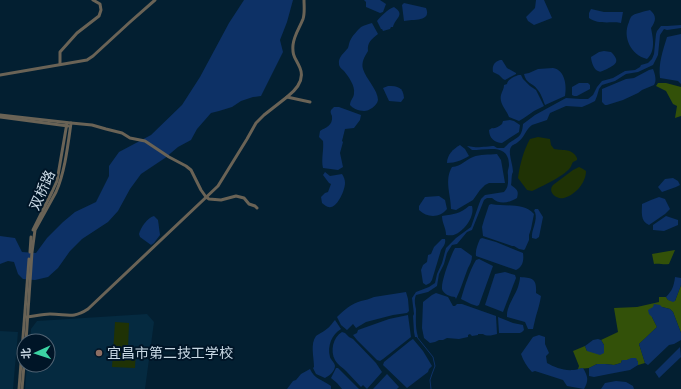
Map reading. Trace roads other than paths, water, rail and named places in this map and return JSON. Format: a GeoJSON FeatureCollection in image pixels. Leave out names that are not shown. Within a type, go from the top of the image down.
{"type":"FeatureCollection","features":[{"type":"Feature","properties":{"kind":"street"},"geometry":{"type":"LineString","coordinates":[[60,64],[60,52],[77,33],[99,16],[101,10],[100,4],[92,0]]}},
{"type":"Feature","properties":{"kind":"street"},"geometry":{"type":"LineString","coordinates":[[0,75],[88,60],[155,0]]}},
{"type":"Feature","properties":{"kind":"street"},"geometry":{"type":"LineString","coordinates":[[27,317],[49,314],[68,316],[76,315],[88,309],[218,186],[244,146],[256,123],[293,92],[299,85],[302,76],[300,68],[292,53],[293,43],[304,16],[304,0]]}},
{"type":"Feature","properties":{"kind":"street"},"geometry":{"type":"LineString","coordinates":[[287,97],[310,102]]}},
{"type":"Feature","properties":{"kind":"street"},"geometry":{"type":"LineString","coordinates":[[0,116],[70,125],[92,125],[122,133],[130,138],[145,141],[191,170],[206,198],[221,200],[236,196],[244,198],[249,204],[258,208]]}},
{"type":"Feature","properties":{"kind":"street"},"geometry":{"type":"LineString","coordinates":[[26,333],[31,240],[33,231],[57,181],[66,124]]}},
{"type":"Feature","properties":{"kind":"street","name":"双桥路"},"geometry":{"type":"LineString","coordinates":[[30,260],[35,230],[56,192],[60,181],[70,125]]}},
{"type":"Feature","properties":{"kind":"street"},"geometry":{"type":"LineString","coordinates":[[19,389],[29,282]]}},
{"type":"Feature","properties":{"kind":"street"},"geometry":{"type":"LineString","coordinates":[[22,389],[23,373]]}},
{"type":"Feature","properties":{"kind":"water"},"geometry":{"type":"Polygon","coordinates":[[[244,0],[293,0],[280,40],[283,52],[261,96],[241,101],[232,107],[211,113],[197,129],[191,140],[178,147],[165,158],[141,174],[130,189],[118,211],[108,222],[82,239],[70,251],[58,268],[48,277],[35,280],[23,279],[18,274],[14,262],[8,261],[0,264],[0,236],[15,238],[22,252],[36,253],[47,238],[63,222],[75,212],[96,202],[109,176],[109,166],[119,152],[151,135],[182,105],[200,77],[229,23],[244,0]]]}},
{"type":"Feature","properties":{"kind":"water"},"geometry":{"type":"Polygon","coordinates":[[[364,0],[380,0],[386,4],[383,12],[380,13],[366,7],[366,2],[364,0]]]}},
{"type":"Feature","properties":{"kind":"water"},"geometry":{"type":"Polygon","coordinates":[[[536,0],[544,0],[552,18],[534,25],[528,21],[526,17],[535,8],[536,0]]]}},
{"type":"Feature","properties":{"kind":"water"},"geometry":{"type":"Polygon","coordinates":[[[404,3],[426,8],[426,16],[421,19],[404,21],[402,5],[404,3]]]}},
{"type":"Feature","properties":{"kind":"water"},"geometry":{"type":"Polygon","coordinates":[[[394,7],[399,12],[399,17],[393,27],[383,31],[377,21],[389,9],[394,7]]]}},
{"type":"Feature","properties":{"kind":"water"},"geometry":{"type":"Polygon","coordinates":[[[591,9],[604,12],[623,12],[621,23],[600,22],[593,20],[589,18],[591,9]]]}},
{"type":"Feature","properties":{"kind":"water"},"geometry":{"type":"Polygon","coordinates":[[[650,10],[654,14],[655,19],[651,28],[653,48],[647,59],[636,54],[629,45],[627,39],[627,28],[633,15],[650,10]]]}},
{"type":"Feature","properties":{"kind":"water"},"geometry":{"type":"Polygon","coordinates":[[[372,23],[378,34],[369,43],[368,51],[364,59],[363,69],[376,92],[378,100],[372,108],[362,111],[350,105],[354,95],[354,87],[340,66],[339,59],[348,48],[350,40],[361,27],[372,23]]]}},
{"type":"Feature","properties":{"kind":"water"},"geometry":{"type":"Polygon","coordinates":[[[681,25],[681,28],[664,29],[660,35],[658,55],[653,65],[638,72],[626,74],[615,81],[602,85],[595,101],[589,104],[582,107],[566,106],[550,113],[547,120],[532,125],[520,140],[511,147],[510,152],[513,172],[511,185],[517,190],[517,198],[504,202],[498,202],[492,198],[487,198],[484,200],[472,230],[467,232],[457,244],[452,245],[447,253],[439,274],[437,286],[428,292],[416,295],[416,330],[418,337],[415,337],[412,298],[416,292],[435,283],[446,248],[456,238],[471,227],[481,199],[485,195],[504,192],[506,190],[509,165],[508,158],[505,153],[496,149],[472,150],[467,146],[494,146],[497,148],[504,148],[519,136],[522,132],[523,124],[535,115],[566,98],[588,99],[593,95],[602,81],[613,78],[625,71],[635,70],[641,65],[648,63],[654,54],[656,34],[661,26],[681,25]]]}},
{"type":"Feature","properties":{"kind":"water"},"geometry":{"type":"Polygon","coordinates":[[[681,34],[681,84],[678,81],[660,78],[660,68],[661,57],[667,37],[681,34]]]}},
{"type":"Feature","properties":{"kind":"water"},"geometry":{"type":"Polygon","coordinates":[[[604,51],[611,52],[616,58],[616,62],[610,67],[599,72],[594,67],[591,57],[604,51]]]}},
{"type":"Feature","properties":{"kind":"water"},"geometry":{"type":"Polygon","coordinates":[[[502,60],[507,68],[516,74],[505,80],[493,72],[494,64],[502,60]]]}},
{"type":"Feature","properties":{"kind":"water"},"geometry":{"type":"Polygon","coordinates":[[[538,69],[557,69],[563,75],[566,88],[565,96],[545,105],[538,91],[526,80],[524,74],[538,69]]]}},
{"type":"Feature","properties":{"kind":"water"},"geometry":{"type":"Polygon","coordinates":[[[653,69],[656,79],[654,85],[623,100],[607,105],[602,102],[602,89],[626,79],[634,78],[653,69]]]}},
{"type":"Feature","properties":{"kind":"water"},"geometry":{"type":"Polygon","coordinates":[[[521,75],[530,86],[536,90],[544,106],[535,110],[519,121],[509,117],[502,104],[501,95],[504,85],[507,84],[512,78],[521,75]]]}},
{"type":"Feature","properties":{"kind":"water"},"geometry":{"type":"Polygon","coordinates":[[[579,83],[588,83],[590,85],[590,89],[577,96],[574,96],[572,95],[572,87],[579,83]]]}},
{"type":"Feature","properties":{"kind":"water"},"geometry":{"type":"Polygon","coordinates":[[[395,86],[401,89],[404,98],[401,102],[389,101],[383,88],[395,86]]]}},
{"type":"Feature","properties":{"kind":"water"},"geometry":{"type":"Polygon","coordinates":[[[334,107],[339,107],[361,115],[360,120],[354,128],[345,129],[340,153],[343,167],[338,170],[323,168],[323,141],[319,137],[320,131],[329,126],[331,122],[331,111],[334,107]]]}},
{"type":"Feature","properties":{"kind":"water"},"geometry":{"type":"Polygon","coordinates":[[[510,120],[520,125],[519,132],[502,143],[493,140],[489,130],[499,126],[503,121],[510,120]]]}},
{"type":"Feature","properties":{"kind":"water"},"geometry":{"type":"Polygon","coordinates":[[[460,145],[465,149],[469,156],[459,161],[447,163],[451,152],[460,145]]]}},
{"type":"Feature","properties":{"kind":"water"},"geometry":{"type":"Polygon","coordinates":[[[497,154],[501,160],[505,183],[489,183],[480,190],[473,200],[456,210],[451,209],[448,177],[452,167],[476,156],[497,154]]]}},
{"type":"Feature","properties":{"kind":"water"},"geometry":{"type":"Polygon","coordinates":[[[325,172],[330,176],[342,174],[345,181],[344,190],[341,197],[334,206],[331,207],[327,207],[322,203],[321,197],[328,192],[331,184],[323,175],[325,172]]]}},
{"type":"Feature","properties":{"kind":"water"},"geometry":{"type":"Polygon","coordinates":[[[673,178],[678,181],[680,185],[662,192],[658,187],[665,179],[673,178]]]}},
{"type":"Feature","properties":{"kind":"water"},"geometry":{"type":"Polygon","coordinates":[[[439,196],[445,200],[447,209],[444,212],[430,216],[419,210],[419,206],[425,197],[439,196]]]}},
{"type":"Feature","properties":{"kind":"water"},"geometry":{"type":"Polygon","coordinates":[[[659,197],[665,199],[670,209],[649,225],[643,219],[642,204],[659,197]]]}},
{"type":"Feature","properties":{"kind":"water"},"geometry":{"type":"Polygon","coordinates":[[[489,205],[520,206],[530,210],[534,214],[529,240],[524,250],[483,236],[482,227],[489,205]]]}},
{"type":"Feature","properties":{"kind":"water"},"geometry":{"type":"Polygon","coordinates":[[[469,206],[472,206],[473,210],[471,218],[466,226],[455,235],[446,235],[442,216],[457,213],[469,206]]]}},
{"type":"Feature","properties":{"kind":"water"},"geometry":{"type":"Polygon","coordinates":[[[535,209],[538,209],[543,217],[539,237],[536,239],[532,238],[532,232],[536,219],[535,209]]]}},
{"type":"Feature","properties":{"kind":"water"},"geometry":{"type":"Polygon","coordinates":[[[154,216],[158,220],[160,235],[151,245],[140,237],[139,234],[145,223],[154,216]]]}},
{"type":"Feature","properties":{"kind":"water"},"geometry":{"type":"Polygon","coordinates":[[[666,216],[678,220],[678,225],[664,231],[653,230],[653,225],[666,216]]]}},
{"type":"Feature","properties":{"kind":"water"},"geometry":{"type":"Polygon","coordinates":[[[482,238],[523,253],[522,265],[516,270],[476,256],[477,247],[480,239],[482,238]]]}},
{"type":"Feature","properties":{"kind":"water"},"geometry":{"type":"Polygon","coordinates":[[[442,239],[445,239],[444,246],[441,250],[432,280],[426,285],[423,283],[421,270],[423,265],[427,262],[428,255],[431,254],[434,247],[442,239]]]}},
{"type":"Feature","properties":{"kind":"water"},"geometry":{"type":"Polygon","coordinates":[[[455,248],[461,248],[472,256],[456,299],[455,297],[445,294],[442,289],[445,274],[455,248]]]}},
{"type":"Feature","properties":{"kind":"water"},"geometry":{"type":"Polygon","coordinates":[[[479,259],[493,266],[479,305],[477,306],[461,299],[471,269],[476,260],[479,259]]]}},
{"type":"Feature","properties":{"kind":"water"},"geometry":{"type":"Polygon","coordinates":[[[505,272],[515,275],[516,278],[503,312],[485,305],[495,274],[505,272]]]}},
{"type":"Feature","properties":{"kind":"water"},"geometry":{"type":"Polygon","coordinates":[[[520,277],[533,280],[536,284],[536,293],[541,296],[533,329],[528,329],[525,322],[507,317],[509,305],[518,287],[520,277]]]}},
{"type":"Feature","properties":{"kind":"water"},"geometry":{"type":"Polygon","coordinates":[[[675,277],[681,278],[681,285],[675,301],[673,302],[668,300],[666,297],[670,293],[675,277]]]}},
{"type":"Feature","properties":{"kind":"water"},"geometry":{"type":"Polygon","coordinates":[[[406,292],[409,311],[407,313],[366,322],[356,328],[353,324],[347,330],[341,325],[337,317],[357,302],[374,297],[406,292]]]}},
{"type":"Feature","properties":{"kind":"water"},"geometry":{"type":"Polygon","coordinates":[[[436,293],[448,297],[453,306],[462,304],[496,316],[497,334],[488,336],[478,334],[472,336],[470,334],[468,337],[459,339],[447,338],[430,343],[424,338],[422,328],[423,302],[436,293]]]}},
{"type":"Feature","properties":{"kind":"water"},"geometry":{"type":"Polygon","coordinates":[[[654,304],[670,309],[673,312],[681,333],[681,340],[669,345],[648,365],[645,363],[639,344],[657,327],[648,310],[653,307],[654,304]]]}},
{"type":"Feature","properties":{"kind":"water"},"geometry":{"type":"Polygon","coordinates":[[[408,315],[411,337],[380,361],[377,360],[353,335],[357,333],[358,330],[389,319],[408,315]]]}},
{"type":"Feature","properties":{"kind":"water"},"geometry":{"type":"Polygon","coordinates":[[[498,317],[523,325],[524,330],[520,333],[499,333],[498,317]]]}},
{"type":"Feature","properties":{"kind":"water"},"geometry":{"type":"Polygon","coordinates":[[[335,320],[341,329],[335,334],[331,341],[329,353],[335,368],[332,373],[325,378],[316,374],[313,368],[313,343],[316,336],[327,329],[335,320]]]}},
{"type":"Feature","properties":{"kind":"water"},"geometry":{"type":"Polygon","coordinates":[[[342,332],[353,339],[376,363],[382,372],[367,389],[363,385],[361,387],[337,363],[333,356],[333,344],[336,337],[342,332]]]}},
{"type":"Feature","properties":{"kind":"water"},"geometry":{"type":"Polygon","coordinates":[[[539,335],[545,337],[545,344],[549,353],[546,356],[547,363],[566,370],[583,368],[587,378],[587,383],[584,389],[567,386],[563,380],[535,371],[532,372],[530,370],[521,354],[533,337],[539,335]]]}},
{"type":"Feature","properties":{"kind":"water"},"geometry":{"type":"Polygon","coordinates":[[[413,339],[423,351],[432,366],[428,372],[407,388],[383,365],[384,362],[413,339]]]}},
{"type":"Feature","properties":{"kind":"water"},"geometry":{"type":"Polygon","coordinates":[[[593,340],[601,340],[604,345],[604,353],[600,355],[587,351],[585,346],[593,340]]]}},
{"type":"Feature","properties":{"kind":"water"},"geometry":{"type":"Polygon","coordinates":[[[680,347],[681,357],[659,378],[655,372],[680,347]]]}},
{"type":"Feature","properties":{"kind":"water"},"geometry":{"type":"Polygon","coordinates":[[[636,358],[638,365],[630,370],[594,377],[589,376],[589,368],[597,364],[614,365],[621,363],[622,360],[636,358]]]}},
{"type":"Feature","properties":{"kind":"water"},"geometry":{"type":"Polygon","coordinates":[[[336,368],[338,368],[359,389],[342,389],[331,378],[336,368]]]}},
{"type":"Feature","properties":{"kind":"water"},"geometry":{"type":"Polygon","coordinates":[[[310,369],[316,377],[331,386],[331,389],[287,389],[301,374],[310,369]]]}},
{"type":"Feature","properties":{"kind":"water"},"geometry":{"type":"Polygon","coordinates":[[[387,374],[399,387],[397,389],[373,389],[387,374]]]}},
{"type":"Feature","properties":{"kind":"water"},"geometry":{"type":"Polygon","coordinates":[[[616,381],[626,382],[633,386],[634,389],[601,389],[605,383],[616,381]]]}},
{"type":"Feature","properties":{"kind":"waterway"},"geometry":{"type":"LineString","coordinates":[[417,337],[433,357],[435,366],[430,380],[431,389]]}},
{"type":"Feature","properties":{"kind":"place","name":"宜昌市第二技工学校"},"geometry":{"type":"Point","coordinates":[99,353]}}]}
